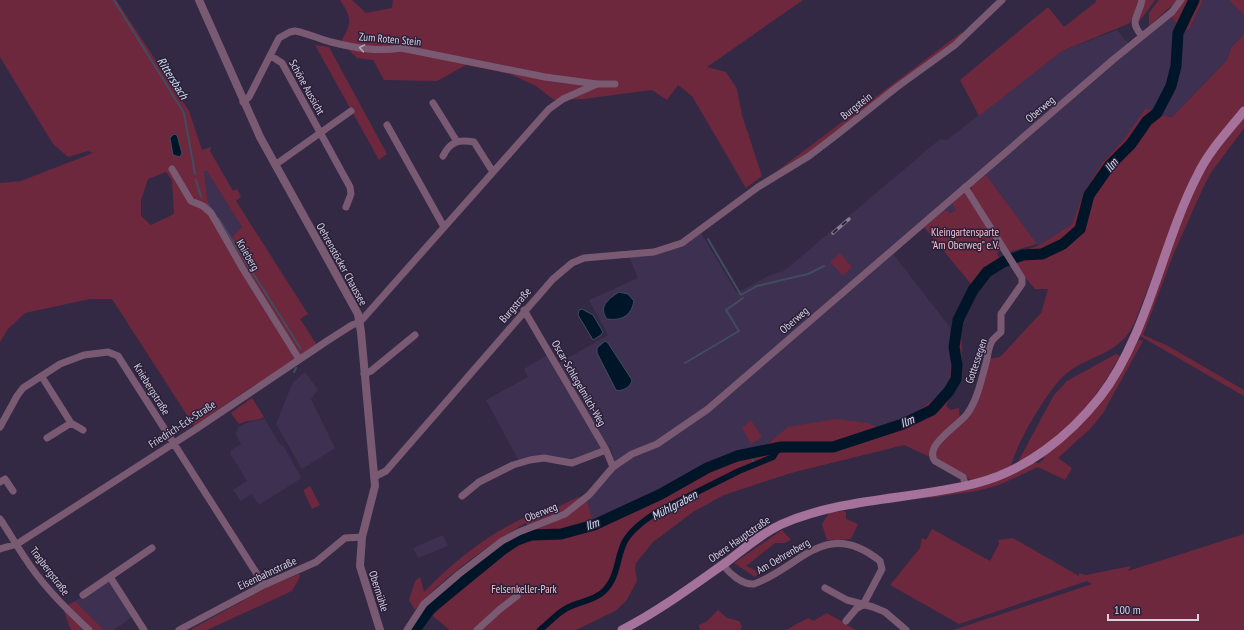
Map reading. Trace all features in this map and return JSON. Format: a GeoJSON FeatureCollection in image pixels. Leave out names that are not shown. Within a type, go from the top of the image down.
{"type":"FeatureCollection","features":[{"type":"Feature","properties":{"kind":"main road","name":"Obere Hauptstraße"},"geometry":{"type":"LineString","coordinates":[[622,630],[723,565],[767,532],[807,514],[848,504],[977,483],[1022,465],[1050,447],[1079,422],[1102,394],[1118,367],[1134,335],[1198,173],[1206,159],[1244,111]]}},
{"type":"Feature","properties":{"kind":"street","name":"Oehrenstöcker Chaussee"},"geometry":{"type":"LineString","coordinates":[[198,0],[243,102],[275,165],[358,314],[360,322],[374,477],[374,491],[362,537],[360,558]]}},
{"type":"Feature","properties":{"kind":"street","name":"Burgstein"},"geometry":{"type":"LineString","coordinates":[[715,220],[758,187],[808,156],[955,45],[1002,0]]}},
{"type":"Feature","properties":{"kind":"street"},"geometry":{"type":"LineString","coordinates":[[1142,0],[1134,26],[1142,36]]}},
{"type":"Feature","properties":{"kind":"street","name":"Oberweg"},"geometry":{"type":"LineString","coordinates":[[407,630],[424,604],[459,574],[502,541],[519,532],[564,514],[578,505],[613,467],[632,454],[657,444],[708,409],[965,187],[1172,12],[1181,0]]}},
{"type":"Feature","properties":{"kind":"street","name":"Zum Roten Stein"},"geometry":{"type":"LineString","coordinates":[[243,102],[249,97],[279,38],[295,31],[330,42],[363,49],[382,51],[401,48],[545,77],[597,84],[615,84]]}},
{"type":"Feature","properties":{"kind":"street","name":"Schöne Aussicht"},"geometry":{"type":"LineString","coordinates":[[271,56],[282,63],[350,187],[351,194],[346,207]]}},
{"type":"Feature","properties":{"kind":"street","name":"Zum Roten Stein"},"geometry":{"type":"LineString","coordinates":[[360,322],[493,172],[556,104],[597,84]]}},
{"type":"Feature","properties":{"kind":"street"},"geometry":{"type":"LineString","coordinates":[[433,103],[456,140]]}},
{"type":"Feature","properties":{"kind":"street","name":"Schöne Aussicht"},"geometry":{"type":"LineString","coordinates":[[275,165],[321,134],[351,111]]}},
{"type":"Feature","properties":{"kind":"street"},"geometry":{"type":"LineString","coordinates":[[387,125],[444,227]]}},
{"type":"Feature","properties":{"kind":"street"},"geometry":{"type":"LineString","coordinates":[[442,156],[456,140],[474,142],[493,172]]}},
{"type":"Feature","properties":{"kind":"street","name":"Knieberg"},"geometry":{"type":"LineString","coordinates":[[172,169],[191,201],[203,206],[211,213],[299,359]]}},
{"type":"Feature","properties":{"kind":"street","name":"Gottessegen"},"geometry":{"type":"LineString","coordinates":[[965,187],[1022,278],[1022,284],[1001,314],[1001,332],[992,341],[973,403],[962,419],[941,438],[932,452],[932,458],[963,477],[966,486]]}},
{"type":"Feature","properties":{"kind":"street","name":"Burgstraße"},"geometry":{"type":"LineString","coordinates":[[374,477],[386,471],[524,310],[553,279],[578,260],[654,252],[673,247],[682,243],[715,220]]}},
{"type":"Feature","properties":{"kind":"street","name":"Oscar-Schlegelmilch-Weg"},"geometry":{"type":"LineString","coordinates":[[524,310],[606,450],[613,467]]}},
{"type":"Feature","properties":{"kind":"street","name":"Friedrich-Eck-Straße"},"geometry":{"type":"LineString","coordinates":[[0,549],[17,544],[174,443],[299,359],[352,325],[360,322]]}},
{"type":"Feature","properties":{"kind":"street"},"geometry":{"type":"LineString","coordinates":[[364,374],[371,371],[415,335]]}},
{"type":"Feature","properties":{"kind":"street","name":"Kniebergstraße"},"geometry":{"type":"LineString","coordinates":[[0,427],[23,388],[60,364],[72,359],[84,355],[113,352],[118,356],[264,585]]}},
{"type":"Feature","properties":{"kind":"street"},"geometry":{"type":"LineString","coordinates":[[42,377],[71,423],[83,430]]}},
{"type":"Feature","properties":{"kind":"street"},"geometry":{"type":"LineString","coordinates":[[47,438],[71,423]]}},
{"type":"Feature","properties":{"kind":"street"},"geometry":{"type":"LineString","coordinates":[[462,496],[479,482],[530,460],[544,458],[572,463],[606,450]]}},
{"type":"Feature","properties":{"kind":"street"},"geometry":{"type":"LineString","coordinates":[[0,482],[5,479],[13,491]]}},
{"type":"Feature","properties":{"kind":"street","name":"Tragbergstraße"},"geometry":{"type":"LineString","coordinates":[[0,518],[25,559],[62,604],[89,630]]}},
{"type":"Feature","properties":{"kind":"street","name":"Eisenbahnstraße"},"geometry":{"type":"LineString","coordinates":[[179,630],[264,585],[316,562],[345,538],[362,537]]}},
{"type":"Feature","properties":{"kind":"street","name":"Am Oehrenberg"},"geometry":{"type":"LineString","coordinates":[[723,565],[729,572],[740,580],[746,583],[754,584],[812,550],[834,544],[850,545],[877,559],[882,565],[880,574],[863,605],[856,609],[846,621]]}},
{"type":"Feature","properties":{"kind":"street"},"geometry":{"type":"LineString","coordinates":[[83,594],[152,548]]}},
{"type":"Feature","properties":{"kind":"street","name":"Obermühle"},"geometry":{"type":"LineString","coordinates":[[360,558],[360,572],[380,630]]}},
{"type":"Feature","properties":{"kind":"street"},"geometry":{"type":"LineString","coordinates":[[110,577],[144,630]]}},
{"type":"Feature","properties":{"kind":"street"},"geometry":{"type":"LineString","coordinates":[[825,588],[847,600],[885,612],[906,630]]}},
{"type":"Feature","properties":{"kind":"street"},"geometry":{"type":"LineString","coordinates":[[477,630],[517,596]]}},
{"type":"Feature","properties":{"kind":"shaded area"},"geometry":{"type":"Polygon","coordinates":[[[1203,0],[1229,0],[1244,15],[1244,34],[1231,48],[1227,60],[1172,117],[1146,109],[1124,139],[1102,163],[1083,194],[1072,224],[1038,246],[986,175],[964,192],[956,210],[924,227],[894,255],[949,326],[953,345],[949,389],[905,420],[880,429],[869,423],[774,438],[765,446],[652,500],[593,522],[586,496],[616,468],[610,446],[571,461],[519,461],[486,400],[528,377],[524,369],[552,352],[559,363],[608,335],[589,300],[638,278],[629,257],[701,233],[737,293],[770,275],[784,271],[940,139],[947,140],[1062,51],[1117,30],[1132,48],[1171,17],[1177,24],[1189,30],[1203,0]]]}},
{"type":"Feature","properties":{"kind":"shaded area"},"geometry":{"type":"Polygon","coordinates":[[[207,170],[242,227],[229,240],[210,210],[204,171],[207,170]]]}},
{"type":"Feature","properties":{"kind":"shaded area"},"geometry":{"type":"Polygon","coordinates":[[[305,372],[318,390],[311,399],[335,448],[302,469],[276,424],[292,384],[305,372]]]}},
{"type":"Feature","properties":{"kind":"shaded area"},"geometry":{"type":"Polygon","coordinates":[[[265,419],[279,443],[284,447],[301,477],[259,505],[252,494],[241,501],[233,490],[247,481],[231,455],[231,450],[241,444],[236,434],[238,427],[249,422],[265,419]]]}},
{"type":"Feature","properties":{"kind":"shaded area"},"geometry":{"type":"Polygon","coordinates":[[[443,535],[448,546],[418,558],[413,548],[443,535]]]}},
{"type":"Feature","properties":{"kind":"shaded area"},"geometry":{"type":"Polygon","coordinates":[[[109,580],[132,617],[114,630],[104,630],[75,601],[109,580]]]}},
{"type":"Feature","properties":{"kind":"green space"},"geometry":{"type":"Polygon","coordinates":[[[0,0],[116,0],[189,111],[202,150],[211,147],[210,151],[233,191],[237,189],[241,197],[236,201],[308,314],[300,319],[317,345],[194,426],[112,299],[90,299],[25,313],[8,329],[0,342],[0,183],[21,181],[93,153],[88,151],[68,157],[53,144],[0,57],[0,0]],[[204,171],[210,210],[229,240],[242,227],[207,171],[204,171]],[[166,172],[148,179],[141,200],[141,216],[151,225],[174,214],[172,180],[166,172]]]}},
{"type":"Feature","properties":{"kind":"green space"},"geometry":{"type":"Polygon","coordinates":[[[340,0],[352,0],[366,13],[392,8],[393,0],[803,0],[707,67],[726,72],[737,89],[742,115],[762,176],[746,188],[692,96],[678,85],[667,100],[652,90],[583,99],[554,100],[536,86],[510,74],[466,65],[437,81],[384,80],[373,60],[357,58],[341,42],[349,25],[349,21],[347,11],[340,0]]]}},
{"type":"Feature","properties":{"kind":"green space"},"geometry":{"type":"Polygon","coordinates":[[[1096,0],[1140,0],[1130,23],[1062,51],[979,116],[960,80],[1048,7],[1064,27],[1096,2],[1096,0]]]}},
{"type":"Feature","properties":{"kind":"green space"},"geometry":{"type":"Polygon","coordinates":[[[1144,0],[1155,0],[1139,22],[1137,19],[1144,0]]]}},
{"type":"Feature","properties":{"kind":"green space"},"geometry":{"type":"Polygon","coordinates":[[[1159,0],[1178,0],[1149,26],[1149,13],[1159,0]]]}},
{"type":"Feature","properties":{"kind":"green space"},"geometry":{"type":"Polygon","coordinates":[[[1184,0],[1203,0],[1189,30],[1177,24],[1171,17],[1184,0]]]}},
{"type":"Feature","properties":{"kind":"green space"},"geometry":{"type":"Polygon","coordinates":[[[1229,0],[1244,0],[1244,15],[1229,0]]]}},
{"type":"Feature","properties":{"kind":"green space"},"geometry":{"type":"Polygon","coordinates":[[[962,32],[961,38],[826,140],[787,167],[773,174],[962,32]]]}},
{"type":"Feature","properties":{"kind":"green space"},"geometry":{"type":"Polygon","coordinates":[[[1244,34],[1244,105],[1200,162],[1191,178],[1134,324],[1128,334],[1113,348],[1067,373],[1051,390],[1034,416],[1019,444],[1011,466],[983,478],[971,480],[935,457],[938,446],[969,414],[989,359],[1000,357],[1041,313],[1048,289],[1035,289],[1019,270],[1011,255],[1038,246],[1072,224],[1083,194],[1102,163],[1124,139],[1146,108],[1165,116],[1172,117],[1227,60],[1231,48],[1244,34]]]}},
{"type":"Feature","properties":{"kind":"green space"},"geometry":{"type":"Polygon","coordinates":[[[315,45],[329,47],[387,154],[379,160],[315,45]]]}},
{"type":"Feature","properties":{"kind":"green space"},"geometry":{"type":"Polygon","coordinates":[[[1244,117],[1244,128],[1210,174],[1202,190],[1174,253],[1143,335],[1168,346],[1244,390],[1244,396],[1140,336],[1140,330],[1196,185],[1211,159],[1244,117]]]}},
{"type":"Feature","properties":{"kind":"green space"},"geometry":{"type":"Polygon","coordinates":[[[986,175],[1037,244],[1009,252],[971,193],[972,186],[986,175]]]}},
{"type":"Feature","properties":{"kind":"green space","name":"Kleingartensparte \"Am Oberweg\" e.V."},"geometry":{"type":"Polygon","coordinates":[[[964,192],[1000,249],[997,254],[1000,259],[988,266],[971,284],[924,227],[945,210],[951,213],[956,210],[952,203],[964,192]]]}},
{"type":"Feature","properties":{"kind":"green space"},"geometry":{"type":"Polygon","coordinates":[[[840,253],[852,267],[843,276],[830,262],[840,253]]]}},
{"type":"Feature","properties":{"kind":"green space","name":"Felsenkeller-Park"},"geometry":{"type":"Polygon","coordinates":[[[961,333],[961,371],[954,392],[946,406],[950,410],[959,408],[960,420],[930,457],[904,445],[791,473],[724,495],[693,512],[653,542],[636,563],[635,568],[637,581],[626,601],[615,611],[576,630],[450,630],[433,615],[482,571],[535,531],[525,523],[481,552],[453,573],[415,610],[409,600],[415,581],[420,577],[424,592],[447,569],[486,539],[528,516],[555,508],[577,498],[586,496],[593,522],[652,500],[765,446],[788,427],[835,419],[869,423],[880,429],[903,421],[948,389],[953,345],[961,333]]]}},
{"type":"Feature","properties":{"kind":"green space"},"geometry":{"type":"Polygon","coordinates":[[[1136,341],[1143,341],[1103,413],[1091,428],[1058,458],[1072,468],[1065,480],[1038,467],[999,485],[977,491],[929,498],[930,496],[1017,472],[1034,463],[1039,463],[1044,459],[1044,455],[1072,433],[1136,341]]]}},
{"type":"Feature","properties":{"kind":"green space"},"geometry":{"type":"Polygon","coordinates":[[[1116,354],[1120,356],[1114,367],[1094,397],[1071,425],[1052,441],[1021,461],[1019,460],[1054,395],[1067,381],[1116,354]]]}},
{"type":"Feature","properties":{"kind":"green space"},"geometry":{"type":"Polygon","coordinates":[[[252,398],[264,417],[258,420],[239,424],[231,413],[252,398]]]}},
{"type":"Feature","properties":{"kind":"green space"},"geometry":{"type":"Polygon","coordinates":[[[751,420],[762,437],[751,444],[742,428],[751,420]]]}},
{"type":"Feature","properties":{"kind":"green space"},"geometry":{"type":"Polygon","coordinates":[[[310,486],[320,505],[312,509],[304,492],[304,490],[310,486]]]}},
{"type":"Feature","properties":{"kind":"green space"},"geometry":{"type":"Polygon","coordinates":[[[846,512],[846,519],[858,524],[851,539],[827,540],[822,524],[829,513],[846,512]]]}},
{"type":"Feature","properties":{"kind":"green space"},"geometry":{"type":"Polygon","coordinates":[[[932,529],[990,561],[999,544],[998,540],[1013,538],[1079,576],[1079,573],[1086,575],[1131,566],[1128,571],[1244,534],[1244,630],[953,630],[1092,584],[1087,581],[959,624],[890,585],[920,548],[922,538],[926,540],[932,529]]]}},
{"type":"Feature","properties":{"kind":"green space"},"geometry":{"type":"Polygon","coordinates":[[[782,530],[791,540],[784,543],[775,543],[746,566],[755,570],[758,574],[755,577],[734,563],[782,530]]]}},
{"type":"Feature","properties":{"kind":"green space"},"geometry":{"type":"Polygon","coordinates":[[[299,574],[300,577],[292,591],[207,630],[190,630],[266,588],[299,574]]]}},
{"type":"Feature","properties":{"kind":"green space"},"geometry":{"type":"Polygon","coordinates":[[[75,601],[104,630],[72,630],[70,628],[63,608],[75,601]]]}},
{"type":"Feature","properties":{"kind":"green space"},"geometry":{"type":"Polygon","coordinates":[[[718,610],[727,618],[739,621],[742,627],[740,630],[700,630],[699,625],[706,622],[718,610]]]}},
{"type":"Feature","properties":{"kind":"green space"},"geometry":{"type":"Polygon","coordinates":[[[827,613],[856,630],[786,630],[808,618],[813,621],[827,613]]]}},
{"type":"Feature","properties":{"kind":"water"},"geometry":{"type":"Polygon","coordinates":[[[174,134],[177,135],[182,153],[180,157],[173,155],[170,138],[174,134]]]}},
{"type":"Feature","properties":{"kind":"water"},"geometry":{"type":"Polygon","coordinates":[[[619,292],[628,294],[634,301],[633,306],[628,314],[621,318],[607,319],[604,315],[604,307],[611,297],[619,292]]]}},
{"type":"Feature","properties":{"kind":"water"},"geometry":{"type":"Polygon","coordinates":[[[582,309],[593,315],[603,332],[593,340],[578,315],[579,310],[582,309]]]}},
{"type":"Feature","properties":{"kind":"water"},"geometry":{"type":"Polygon","coordinates":[[[605,341],[608,343],[632,380],[630,385],[623,390],[616,390],[597,353],[597,348],[605,341]]]}},
{"type":"Feature","properties":{"kind":"waterway","name":"Rittersbach"},"geometry":{"type":"LineString","coordinates":[[114,0],[184,113],[195,174]]}},
{"type":"Feature","properties":{"kind":"waterway","name":"Ilm"},"geometry":{"type":"LineString","coordinates":[[415,630],[430,609],[502,550],[517,540],[531,535],[561,534],[594,525],[661,494],[707,468],[737,456],[781,447],[833,447],[903,424],[932,410],[949,391],[956,379],[957,365],[954,347],[958,320],[973,290],[987,272],[1003,262],[1023,255],[1042,254],[1063,244],[1080,229],[1089,195],[1110,165],[1131,144],[1147,121],[1157,113],[1171,86],[1176,66],[1178,33],[1194,0]]}},
{"type":"Feature","properties":{"kind":"waterway","name":"Rittersbach"},"geometry":{"type":"LineString","coordinates":[[196,180],[201,197]]}},
{"type":"Feature","properties":{"kind":"waterway","name":"Rittersbach"},"geometry":{"type":"LineString","coordinates":[[208,205],[212,210]]}},
{"type":"Feature","properties":{"kind":"waterway","name":"Rittersbach"},"geometry":{"type":"LineString","coordinates":[[218,218],[301,349]]}},
{"type":"Feature","properties":{"kind":"waterway"},"geometry":{"type":"LineString","coordinates":[[708,239],[741,295]]}},
{"type":"Feature","properties":{"kind":"waterway"},"geometry":{"type":"LineString","coordinates":[[741,295],[757,286],[808,274],[824,266]]}},
{"type":"Feature","properties":{"kind":"waterway"},"geometry":{"type":"LineString","coordinates":[[685,363],[739,331],[726,310],[743,298]]}},
{"type":"Feature","properties":{"kind":"waterway","name":"Rittersbach"},"geometry":{"type":"LineString","coordinates":[[294,372],[296,368]]}},
{"type":"Feature","properties":{"kind":"waterway","name":"Mühlgraben"},"geometry":{"type":"LineString","coordinates":[[540,630],[563,610],[595,597],[603,592],[615,574],[625,541],[631,532],[644,521],[657,512],[739,471],[773,457],[778,449]]}},
{"type":"Feature","properties":{"kind":"waterway"},"geometry":{"type":"LineString","coordinates":[[749,454],[755,464]]}},
{"type":"Feature","properties":{"kind":"railway"},"geometry":{"type":"LineString","coordinates":[[833,233],[849,219]]}}]}
